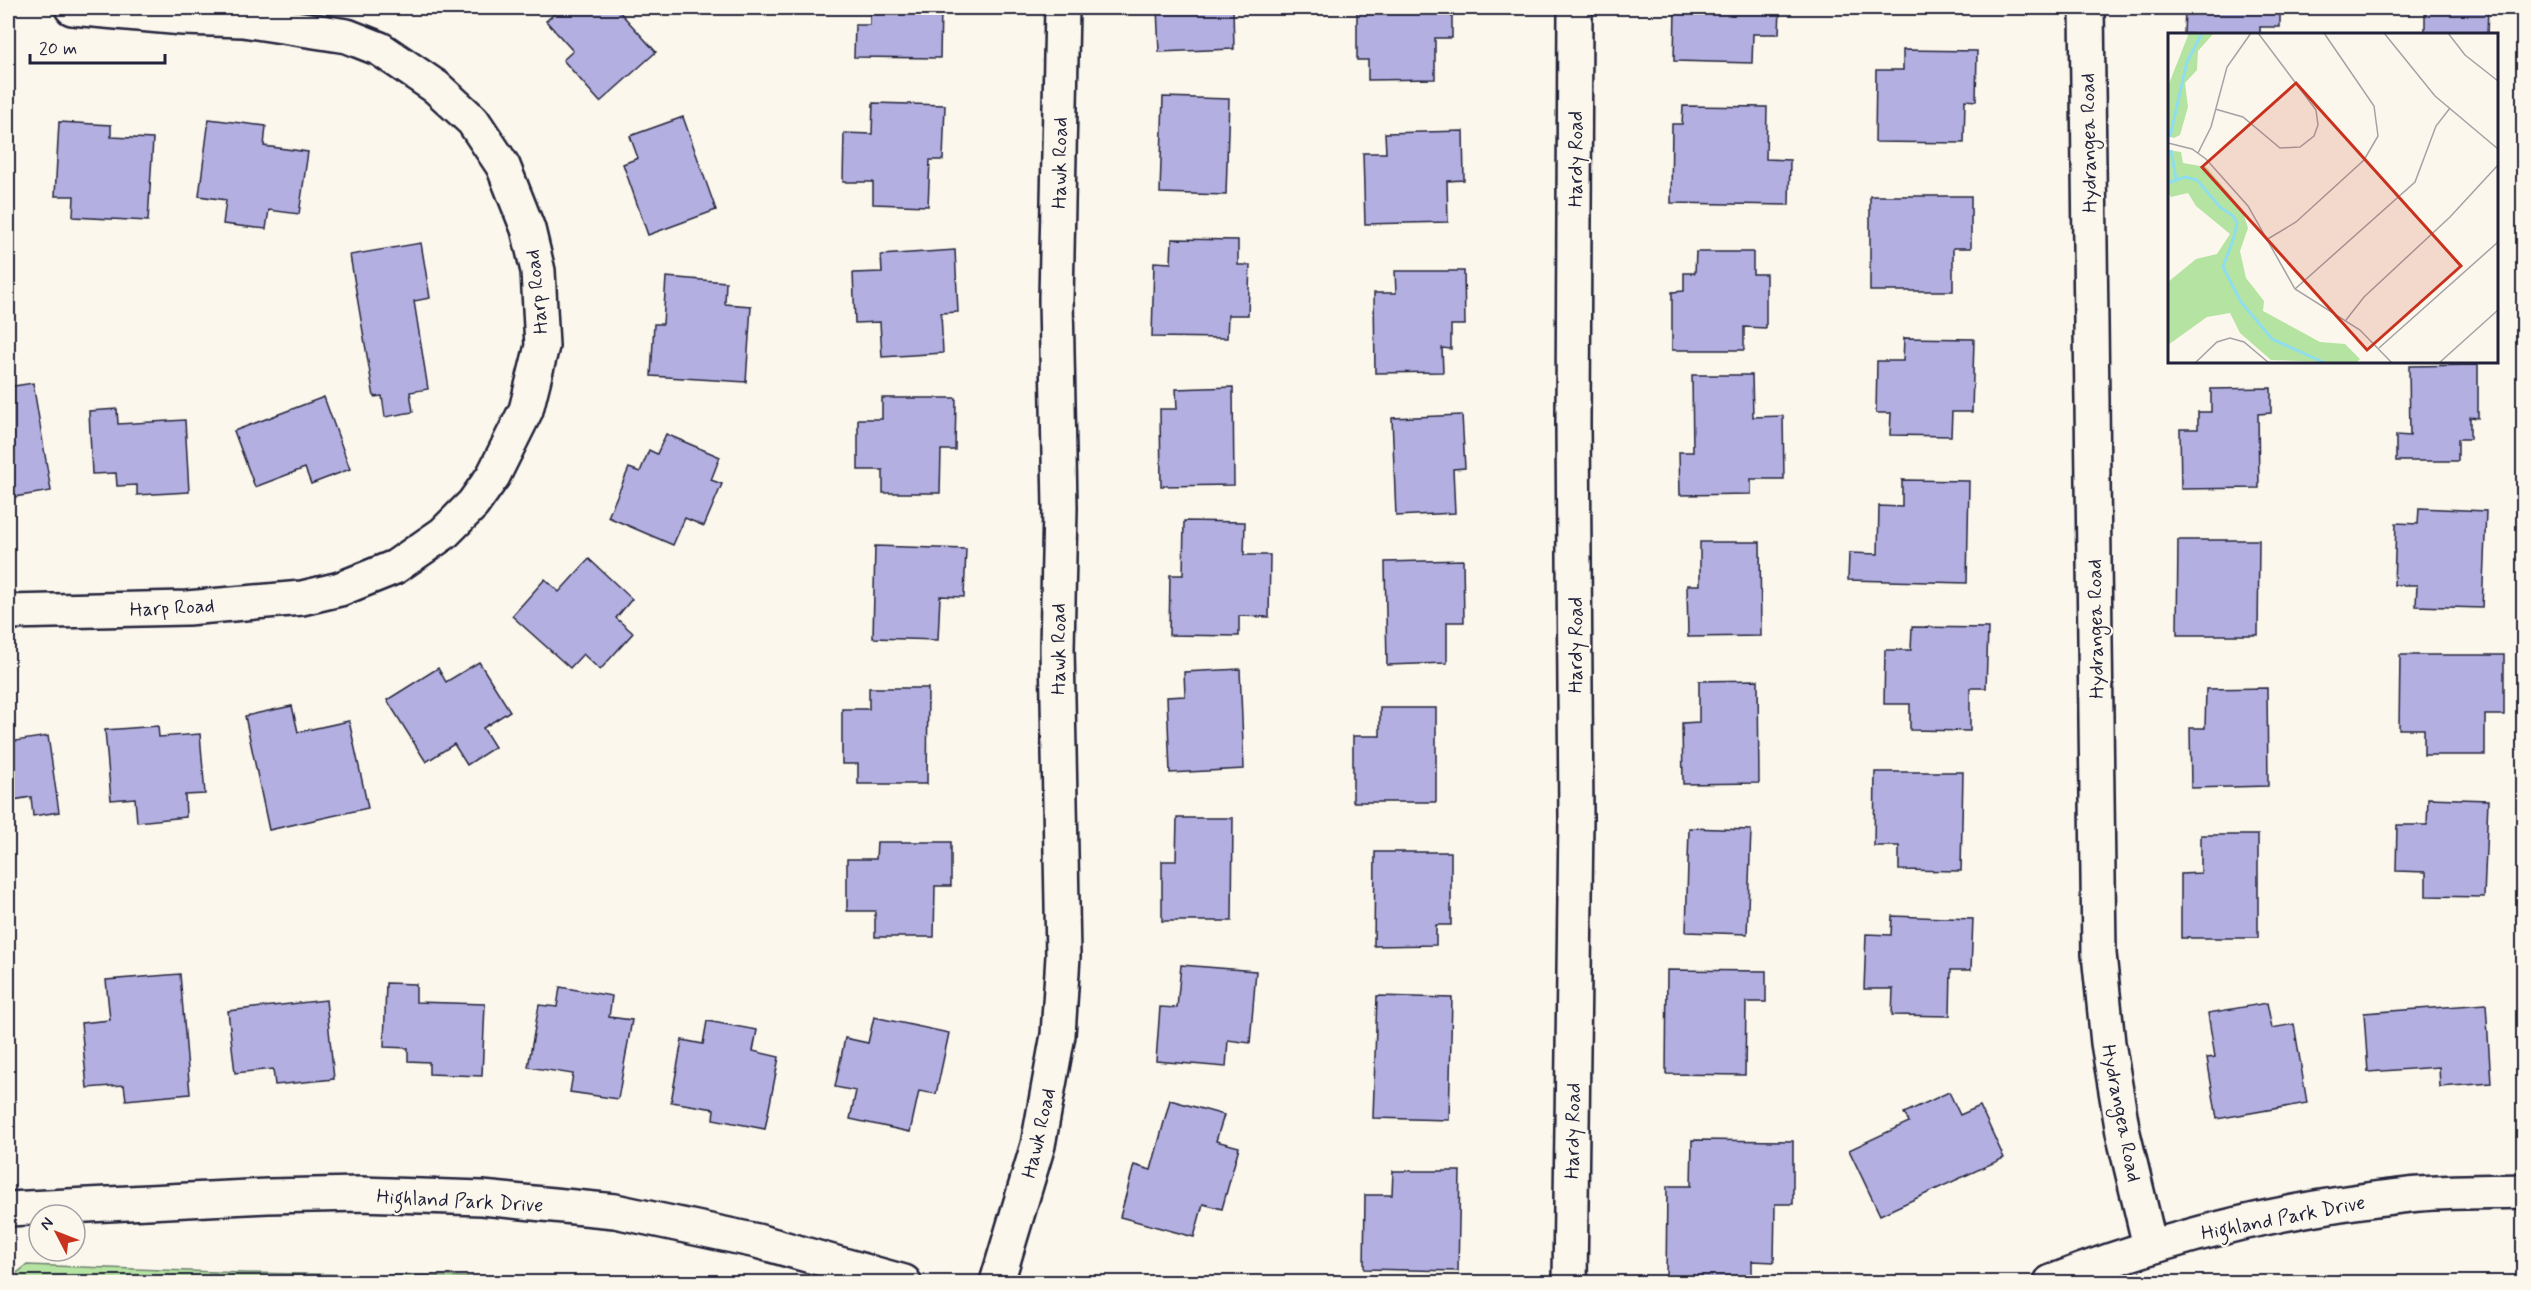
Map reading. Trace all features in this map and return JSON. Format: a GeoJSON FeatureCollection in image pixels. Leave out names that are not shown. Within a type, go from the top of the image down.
{"type":"FeatureCollection","features":[{"type":"Feature","properties":{"kind":"street","name":"Harp Road"},"geometry":{"type":"LineString","coordinates":[[8,612],[187,608],[302,598],[340,590],[395,567],[444,533],[473,504],[493,476],[526,410],[542,346],[538,271],[528,229],[503,166],[473,121],[436,87],[380,50],[347,36],[243,20],[183,18],[72,8]]}},
{"type":"Feature","properties":{"kind":"street","name":"Hawk Road"},"geometry":{"type":"LineString","coordinates":[[997,1282],[1038,1145],[1058,1035],[1063,956],[1057,648],[1060,508],[1056,300],[1062,8]]}},
{"type":"Feature","properties":{"kind":"street","name":"Hardy Road"},"geometry":{"type":"LineString","coordinates":[[1570,1282],[1576,818],[1573,424],[1575,8]]}},
{"type":"Feature","properties":{"kind":"street","name":"Hydrangea Road"},"geometry":{"type":"LineString","coordinates":[[2086,8],[2099,954],[2108,1043],[2123,1132],[2150,1246]]}},
{"type":"Feature","properties":{"kind":"street","name":"Highland Park Drive"},"geometry":{"type":"LineString","coordinates":[[2051,1282],[2150,1246],[2197,1233],[2326,1205],[2412,1195],[2523,1191]]}},
{"type":"Feature","properties":{"kind":"street","name":"Highland Park Drive"},"geometry":{"type":"LineString","coordinates":[[8,1209],[268,1196],[360,1194],[482,1198],[615,1211],[756,1241],[904,1282]]}},
{"type":"Feature","properties":{"kind":"green space"},"geometry":{"type":"Polygon","coordinates":[[[27,1265],[243,1273],[595,1279],[601,1282],[8,1282],[27,1265]]]}},
{"type":"Feature","properties":{"kind":"building"},"geometry":{"type":"Polygon","coordinates":[[[561,8],[616,8],[656,52],[600,102],[563,60],[573,51],[546,21],[561,8]]]}},
{"type":"Feature","properties":{"kind":"building"},"geometry":{"type":"Polygon","coordinates":[[[870,8],[941,8],[940,58],[854,57],[855,25],[870,25],[870,8]]]}},
{"type":"Feature","properties":{"kind":"building"},"geometry":{"type":"Polygon","coordinates":[[[1157,8],[1233,8],[1234,49],[1159,52],[1157,8]]]}},
{"type":"Feature","properties":{"kind":"building"},"geometry":{"type":"Polygon","coordinates":[[[1357,8],[1452,8],[1452,38],[1435,38],[1435,79],[1368,80],[1368,60],[1357,60],[1357,8]]]}},
{"type":"Feature","properties":{"kind":"building"},"geometry":{"type":"Polygon","coordinates":[[[1675,8],[1780,8],[1779,34],[1753,34],[1752,63],[1674,61],[1675,8]]]}},
{"type":"Feature","properties":{"kind":"building"},"geometry":{"type":"Polygon","coordinates":[[[2185,8],[2280,8],[2280,27],[2260,27],[2260,33],[2184,33],[2185,8]]]}},
{"type":"Feature","properties":{"kind":"building"},"geometry":{"type":"Polygon","coordinates":[[[2425,8],[2488,8],[2487,33],[2425,33],[2425,8]]]}},
{"type":"Feature","properties":{"kind":"building"},"geometry":{"type":"Polygon","coordinates":[[[1903,50],[1977,51],[1976,101],[1965,100],[1964,143],[1875,142],[1876,70],[1903,70],[1903,50]]]}},
{"type":"Feature","properties":{"kind":"building"},"geometry":{"type":"Polygon","coordinates":[[[1163,97],[1229,99],[1226,195],[1160,193],[1163,97]]]}},
{"type":"Feature","properties":{"kind":"building"},"geometry":{"type":"Polygon","coordinates":[[[873,103],[945,105],[943,160],[930,160],[928,206],[873,204],[873,182],[843,182],[844,133],[872,134],[873,103]]]}},
{"type":"Feature","properties":{"kind":"building"},"geometry":{"type":"Polygon","coordinates":[[[1683,106],[1767,107],[1766,159],[1790,160],[1789,205],[1671,203],[1672,124],[1682,124],[1683,106]]]}},
{"type":"Feature","properties":{"kind":"building"},"geometry":{"type":"Polygon","coordinates":[[[683,117],[716,210],[648,235],[623,164],[638,158],[630,136],[683,117]]]}},
{"type":"Feature","properties":{"kind":"building"},"geometry":{"type":"Polygon","coordinates":[[[209,119],[266,126],[264,146],[308,152],[299,214],[269,210],[266,229],[223,224],[226,200],[199,196],[209,119]]]}},
{"type":"Feature","properties":{"kind":"building"},"geometry":{"type":"Polygon","coordinates":[[[59,122],[111,125],[111,137],[153,139],[148,221],[73,217],[74,196],[55,196],[59,122]]]}},
{"type":"Feature","properties":{"kind":"building"},"geometry":{"type":"Polygon","coordinates":[[[1463,131],[1464,180],[1447,181],[1448,222],[1365,224],[1363,153],[1386,153],[1385,133],[1463,131]]]}},
{"type":"Feature","properties":{"kind":"building"},"geometry":{"type":"Polygon","coordinates":[[[1870,196],[1971,196],[1971,248],[1953,248],[1953,291],[1870,291],[1870,196]]]}},
{"type":"Feature","properties":{"kind":"building"},"geometry":{"type":"Polygon","coordinates":[[[1172,239],[1238,240],[1238,265],[1250,265],[1248,315],[1228,315],[1227,338],[1152,337],[1154,262],[1171,263],[1172,239]]]}},
{"type":"Feature","properties":{"kind":"building"},"geometry":{"type":"Polygon","coordinates":[[[421,243],[430,298],[414,301],[428,389],[410,392],[413,412],[385,417],[382,396],[374,397],[350,255],[421,243]]]}},
{"type":"Feature","properties":{"kind":"building"},"geometry":{"type":"Polygon","coordinates":[[[955,250],[958,312],[941,313],[943,353],[882,357],[880,322],[855,323],[853,273],[882,272],[881,255],[955,250]]]}},
{"type":"Feature","properties":{"kind":"building"},"geometry":{"type":"Polygon","coordinates":[[[1696,252],[1753,252],[1753,274],[1766,274],[1766,328],[1744,327],[1744,350],[1672,350],[1672,292],[1684,291],[1684,273],[1695,273],[1696,252]]]}},
{"type":"Feature","properties":{"kind":"building"},"geometry":{"type":"Polygon","coordinates":[[[1395,271],[1464,271],[1465,325],[1451,325],[1451,349],[1442,348],[1443,372],[1375,373],[1374,293],[1396,293],[1395,271]]]}},
{"type":"Feature","properties":{"kind":"building"},"geometry":{"type":"Polygon","coordinates":[[[666,277],[726,282],[725,304],[751,306],[746,382],[651,376],[654,324],[663,324],[666,277]]]}},
{"type":"Feature","properties":{"kind":"building"},"geometry":{"type":"Polygon","coordinates":[[[1904,338],[1974,339],[1972,412],[1952,412],[1951,436],[1890,435],[1891,413],[1876,413],[1877,361],[1903,361],[1904,338]]]}},
{"type":"Feature","properties":{"kind":"building"},"geometry":{"type":"Polygon","coordinates":[[[2478,365],[2478,418],[2470,417],[2470,439],[2458,439],[2458,461],[2396,461],[2396,435],[2410,436],[2409,366],[2478,365]]]}},
{"type":"Feature","properties":{"kind":"building"},"geometry":{"type":"Polygon","coordinates":[[[1692,375],[1752,375],[1753,417],[1783,416],[1784,479],[1751,479],[1751,494],[1680,495],[1679,452],[1693,452],[1692,375]]]}},
{"type":"Feature","properties":{"kind":"building"},"geometry":{"type":"Polygon","coordinates":[[[33,383],[51,491],[8,498],[8,387],[33,383]]]}},
{"type":"Feature","properties":{"kind":"building"},"geometry":{"type":"Polygon","coordinates":[[[1233,387],[1234,485],[1161,486],[1160,409],[1177,409],[1176,389],[1233,387]]]}},
{"type":"Feature","properties":{"kind":"building"},"geometry":{"type":"Polygon","coordinates":[[[2271,388],[2271,413],[2258,414],[2259,488],[2181,489],[2180,429],[2198,429],[2198,412],[2211,412],[2211,389],[2271,388]]]}},
{"type":"Feature","properties":{"kind":"building"},"geometry":{"type":"Polygon","coordinates":[[[324,397],[350,469],[311,484],[305,468],[255,487],[234,431],[324,397]]]}},
{"type":"Feature","properties":{"kind":"building"},"geometry":{"type":"Polygon","coordinates":[[[882,398],[956,398],[955,450],[941,450],[940,493],[883,493],[883,470],[858,470],[858,419],[882,419],[882,398]]]}},
{"type":"Feature","properties":{"kind":"building"},"geometry":{"type":"Polygon","coordinates":[[[117,409],[118,424],[185,420],[189,492],[137,495],[137,485],[117,486],[116,473],[92,474],[89,411],[117,409]]]}},
{"type":"Feature","properties":{"kind":"building"},"geometry":{"type":"Polygon","coordinates":[[[1462,415],[1465,468],[1453,469],[1455,513],[1396,516],[1392,418],[1462,415]]]}},
{"type":"Feature","properties":{"kind":"building"},"geometry":{"type":"Polygon","coordinates":[[[666,434],[720,457],[711,480],[722,484],[704,526],[685,518],[673,545],[608,517],[629,468],[640,472],[649,450],[657,454],[666,434]]]}},
{"type":"Feature","properties":{"kind":"building"},"geometry":{"type":"Polygon","coordinates":[[[1902,480],[1969,481],[1967,583],[1848,580],[1849,553],[1878,554],[1879,506],[1902,507],[1902,480]]]}},
{"type":"Feature","properties":{"kind":"building"},"geometry":{"type":"Polygon","coordinates":[[[2419,508],[2486,511],[2482,608],[2416,606],[2417,585],[2394,585],[2396,523],[2418,524],[2419,508]]]}},
{"type":"Feature","properties":{"kind":"building"},"geometry":{"type":"Polygon","coordinates":[[[1184,521],[1245,522],[1244,555],[1270,555],[1269,617],[1239,616],[1239,636],[1169,635],[1170,575],[1183,575],[1184,521]]]}},
{"type":"Feature","properties":{"kind":"building"},"geometry":{"type":"Polygon","coordinates":[[[2178,540],[2259,540],[2258,635],[2177,635],[2178,540]]]}},
{"type":"Feature","properties":{"kind":"building"},"geometry":{"type":"Polygon","coordinates":[[[1700,542],[1760,542],[1761,636],[1688,637],[1687,585],[1700,585],[1700,542]]]}},
{"type":"Feature","properties":{"kind":"building"},"geometry":{"type":"Polygon","coordinates":[[[875,546],[966,549],[964,597],[940,596],[938,640],[873,638],[875,546]]]}},
{"type":"Feature","properties":{"kind":"building"},"geometry":{"type":"Polygon","coordinates":[[[589,559],[632,599],[616,618],[633,633],[600,670],[583,654],[570,668],[512,616],[545,579],[559,592],[589,559]]]}},
{"type":"Feature","properties":{"kind":"building"},"geometry":{"type":"Polygon","coordinates":[[[1463,560],[1464,622],[1447,622],[1447,663],[1387,665],[1385,562],[1463,560]]]}},
{"type":"Feature","properties":{"kind":"building"},"geometry":{"type":"Polygon","coordinates":[[[1912,627],[1988,628],[1986,688],[1970,688],[1970,731],[1910,730],[1910,704],[1884,704],[1885,650],[1911,650],[1912,627]]]}},
{"type":"Feature","properties":{"kind":"building"},"geometry":{"type":"Polygon","coordinates":[[[2400,655],[2504,655],[2504,715],[2485,715],[2485,755],[2424,755],[2424,729],[2399,729],[2400,655]]]}},
{"type":"Feature","properties":{"kind":"building"},"geometry":{"type":"Polygon","coordinates":[[[479,662],[510,711],[483,728],[495,747],[467,765],[454,744],[426,762],[387,700],[438,668],[446,682],[479,662]]]}},
{"type":"Feature","properties":{"kind":"building"},"geometry":{"type":"Polygon","coordinates":[[[1240,669],[1244,769],[1170,773],[1167,697],[1185,696],[1184,672],[1240,669]]]}},
{"type":"Feature","properties":{"kind":"building"},"geometry":{"type":"Polygon","coordinates":[[[1758,680],[1759,783],[1683,784],[1682,723],[1699,722],[1699,681],[1758,680]]]}},
{"type":"Feature","properties":{"kind":"building"},"geometry":{"type":"Polygon","coordinates":[[[869,688],[928,688],[927,784],[858,784],[858,764],[842,764],[842,709],[869,709],[869,688]]]}},
{"type":"Feature","properties":{"kind":"building"},"geometry":{"type":"Polygon","coordinates":[[[2267,688],[2268,786],[2191,788],[2190,728],[2205,728],[2206,689],[2267,688]]]}},
{"type":"Feature","properties":{"kind":"building"},"geometry":{"type":"Polygon","coordinates":[[[292,706],[298,732],[349,721],[368,808],[269,830],[245,716],[292,706]]]}},
{"type":"Feature","properties":{"kind":"building"},"geometry":{"type":"Polygon","coordinates":[[[1380,708],[1436,708],[1436,802],[1353,802],[1353,736],[1380,736],[1380,708]]]}},
{"type":"Feature","properties":{"kind":"building"},"geometry":{"type":"Polygon","coordinates":[[[158,726],[159,737],[200,734],[205,794],[185,795],[186,817],[137,822],[135,798],[111,800],[105,730],[158,726]]]}},
{"type":"Feature","properties":{"kind":"building"},"geometry":{"type":"Polygon","coordinates":[[[8,736],[9,742],[48,736],[59,812],[33,816],[31,797],[8,801],[8,736]]]}},
{"type":"Feature","properties":{"kind":"building"},"geometry":{"type":"Polygon","coordinates":[[[1875,772],[1963,772],[1961,871],[1899,870],[1899,846],[1874,846],[1875,772]]]}},
{"type":"Feature","properties":{"kind":"building"},"geometry":{"type":"Polygon","coordinates":[[[2428,798],[2488,800],[2484,897],[2426,896],[2426,872],[2396,871],[2397,825],[2427,825],[2428,798]]]}},
{"type":"Feature","properties":{"kind":"building"},"geometry":{"type":"Polygon","coordinates":[[[1177,818],[1233,818],[1232,921],[1162,921],[1162,861],[1176,861],[1177,818]]]}},
{"type":"Feature","properties":{"kind":"building"},"geometry":{"type":"Polygon","coordinates":[[[1689,828],[1751,830],[1747,934],[1686,932],[1689,828]]]}},
{"type":"Feature","properties":{"kind":"building"},"geometry":{"type":"Polygon","coordinates":[[[2201,835],[2258,835],[2258,938],[2181,938],[2181,874],[2201,873],[2201,835]]]}},
{"type":"Feature","properties":{"kind":"building"},"geometry":{"type":"Polygon","coordinates":[[[877,842],[951,842],[951,886],[935,886],[934,937],[875,937],[875,911],[847,911],[847,859],[876,859],[877,842]]]}},
{"type":"Feature","properties":{"kind":"building"},"geometry":{"type":"Polygon","coordinates":[[[1375,852],[1451,852],[1451,925],[1436,925],[1436,945],[1374,946],[1375,852]]]}},
{"type":"Feature","properties":{"kind":"building"},"geometry":{"type":"Polygon","coordinates":[[[1892,916],[1973,919],[1971,970],[1951,970],[1950,1016],[1892,1015],[1893,989],[1864,989],[1866,934],[1891,935],[1892,916]]]}},
{"type":"Feature","properties":{"kind":"building"},"geometry":{"type":"Polygon","coordinates":[[[1181,965],[1256,971],[1250,1043],[1228,1040],[1226,1067],[1156,1061],[1160,1007],[1177,1008],[1181,965]]]}},
{"type":"Feature","properties":{"kind":"building"},"geometry":{"type":"Polygon","coordinates":[[[1667,970],[1766,971],[1766,1002],[1746,1002],[1745,1075],[1666,1074],[1667,970]]]}},
{"type":"Feature","properties":{"kind":"building"},"geometry":{"type":"Polygon","coordinates":[[[180,974],[190,1094],[126,1100],[124,1085],[87,1088],[81,1023],[110,1020],[106,980],[180,974]]]}},
{"type":"Feature","properties":{"kind":"building"},"geometry":{"type":"Polygon","coordinates":[[[386,983],[416,984],[416,1002],[485,1004],[482,1076],[429,1074],[429,1062],[408,1061],[408,1048],[384,1047],[386,983]]]}},
{"type":"Feature","properties":{"kind":"building"},"geometry":{"type":"Polygon","coordinates":[[[560,987],[612,996],[609,1017],[632,1020],[618,1099],[570,1092],[573,1074],[528,1067],[539,1005],[557,1007],[560,987]]]}},
{"type":"Feature","properties":{"kind":"building"},"geometry":{"type":"Polygon","coordinates":[[[1377,996],[1452,998],[1449,1120],[1373,1118],[1377,996]]]}},
{"type":"Feature","properties":{"kind":"building"},"geometry":{"type":"Polygon","coordinates":[[[326,1000],[334,1079],[275,1085],[273,1069],[235,1073],[228,1011],[326,1000]]]}},
{"type":"Feature","properties":{"kind":"building"},"geometry":{"type":"Polygon","coordinates":[[[2267,1003],[2272,1028],[2294,1024],[2307,1103],[2217,1119],[2207,1058],[2215,1057],[2208,1013],[2267,1003]]]}},
{"type":"Feature","properties":{"kind":"building"},"geometry":{"type":"Polygon","coordinates":[[[2486,1004],[2491,1083],[2440,1087],[2439,1067],[2368,1072],[2364,1013],[2486,1004]]]}},
{"type":"Feature","properties":{"kind":"building"},"geometry":{"type":"Polygon","coordinates":[[[874,1017],[949,1033],[936,1094],[919,1091],[910,1132],[850,1119],[856,1091],[835,1087],[845,1038],[868,1043],[874,1017]]]}},
{"type":"Feature","properties":{"kind":"building"},"geometry":{"type":"Polygon","coordinates":[[[707,1021],[757,1030],[753,1051],[779,1057],[765,1129],[713,1119],[714,1109],[671,1102],[682,1040],[703,1044],[707,1021]]]}},
{"type":"Feature","properties":{"kind":"building"},"geometry":{"type":"Polygon","coordinates":[[[1949,1092],[1960,1115],[1980,1106],[2004,1158],[1880,1215],[1849,1150],[1909,1122],[1904,1113],[1949,1092]]]}},
{"type":"Feature","properties":{"kind":"building"},"geometry":{"type":"Polygon","coordinates":[[[1170,1100],[1224,1115],[1216,1141],[1239,1147],[1222,1209],[1203,1204],[1194,1237],[1120,1217],[1134,1165],[1151,1170],[1170,1100]]]}},
{"type":"Feature","properties":{"kind":"building"},"geometry":{"type":"Polygon","coordinates":[[[1692,1140],[1793,1141],[1793,1204],[1775,1204],[1774,1262],[1752,1261],[1752,1282],[1666,1282],[1667,1186],[1691,1186],[1692,1140]]]}},
{"type":"Feature","properties":{"kind":"building"},"geometry":{"type":"Polygon","coordinates":[[[1393,1171],[1460,1171],[1458,1271],[1364,1269],[1365,1195],[1392,1195],[1393,1171]]]}}]}
